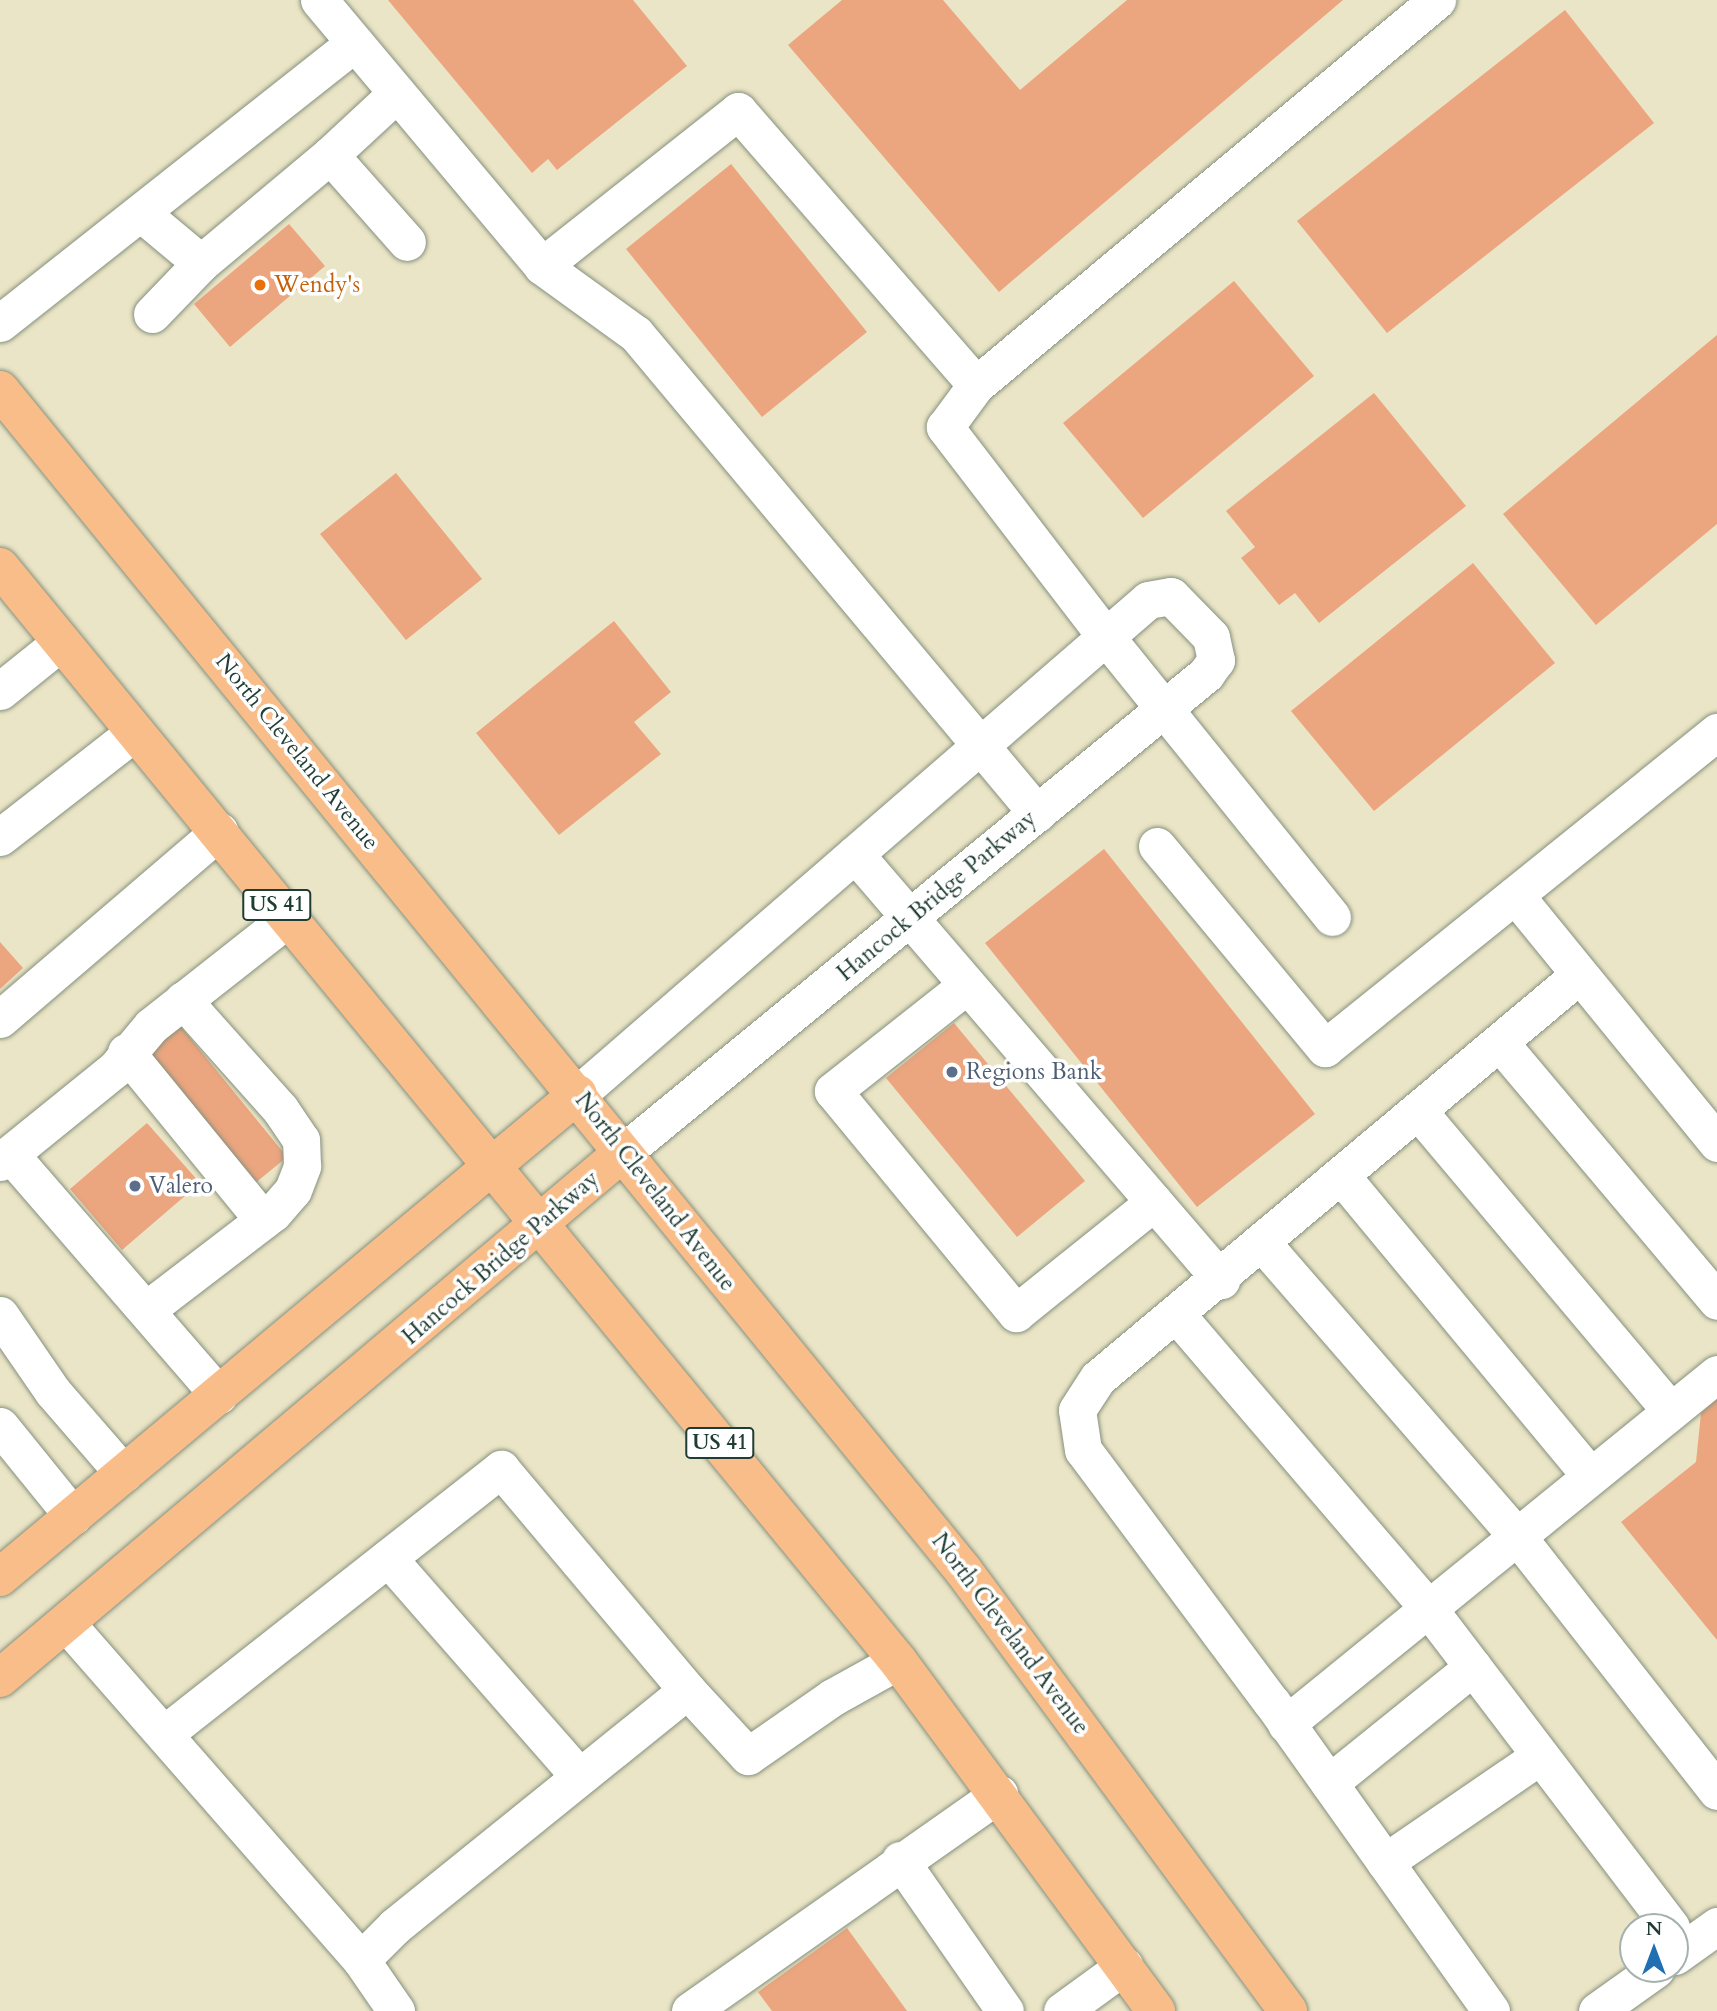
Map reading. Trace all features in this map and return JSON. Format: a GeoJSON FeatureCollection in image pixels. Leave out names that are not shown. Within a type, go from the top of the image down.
{"type":"FeatureCollection","features":[{"type":"Feature","properties":{"kind":"main road","name":"North Cleveland Avenue"},"geometry":{"type":"LineString","coordinates":[[0,390],[578,1094],[621,1154],[963,1570],[1287,2011]]}},
{"type":"Feature","properties":{"kind":"main road","name":"US 41"},"geometry":{"type":"LineString","coordinates":[[0,567],[898,1661],[999,1794],[1156,2011]]}},
{"type":"Feature","properties":{"kind":"main road"},"geometry":{"type":"LineString","coordinates":[[0,1577],[493,1168],[578,1094]]}},
{"type":"Feature","properties":{"kind":"main road","name":"Hancock Bridge Parkway"},"geometry":{"type":"LineString","coordinates":[[0,1678],[541,1226],[621,1154]]}},
{"type":"Feature","properties":{"kind":"street"},"geometry":{"type":"LineString","coordinates":[[319,0],[542,266],[636,334],[979,747],[1037,813]]}},
{"type":"Feature","properties":{"kind":"street"},"geometry":{"type":"LineString","coordinates":[[1332,917],[1166,706],[1106,637],[945,427],[976,385],[1437,0]]}},
{"type":"Feature","properties":{"kind":"street"},"geometry":{"type":"LineString","coordinates":[[0,323],[355,43]]}},
{"type":"Feature","properties":{"kind":"street"},"geometry":{"type":"LineString","coordinates":[[152,314],[201,263],[330,155],[397,93]]}},
{"type":"Feature","properties":{"kind":"street"},"geometry":{"type":"LineString","coordinates":[[542,266],[738,111],[976,385]]}},
{"type":"Feature","properties":{"kind":"street"},"geometry":{"type":"LineString","coordinates":[[330,155],[407,242]]}},
{"type":"Feature","properties":{"kind":"street"},"geometry":{"type":"LineString","coordinates":[[141,213],[201,263]]}},
{"type":"Feature","properties":{"kind":"street","name":"Hancock Bridge Parkway"},"geometry":{"type":"LineString","coordinates":[[621,1154],[910,920],[1206,674],[1216,660],[1211,637],[1196,617],[1171,596],[1148,600],[1106,637]]}},
{"type":"Feature","properties":{"kind":"street"},"geometry":{"type":"LineString","coordinates":[[578,1094],[1106,637]]}},
{"type":"Feature","properties":{"kind":"street"},"geometry":{"type":"LineString","coordinates":[[0,691],[61,642]]}},
{"type":"Feature","properties":{"kind":"street"},"geometry":{"type":"LineString","coordinates":[[0,837],[135,732]]}},
{"type":"Feature","properties":{"kind":"street"},"geometry":{"type":"LineString","coordinates":[[1157,846],[1325,1048],[1717,732]]}},
{"type":"Feature","properties":{"kind":"street"},"geometry":{"type":"LineString","coordinates":[[0,1019],[219,831]]}},
{"type":"Feature","properties":{"kind":"street"},"geometry":{"type":"LineString","coordinates":[[855,854],[1221,1279]]}},
{"type":"Feature","properties":{"kind":"street"},"geometry":{"type":"LineString","coordinates":[[1515,895],[1717,1143]]}},
{"type":"Feature","properties":{"kind":"street"},"geometry":{"type":"LineString","coordinates":[[219,1395],[146,1310],[5,1158],[115,1069],[126,1052],[183,1000],[288,918]]}},
{"type":"Feature","properties":{"kind":"street"},"geometry":{"type":"LineString","coordinates":[[1491,2011],[1329,1783],[1083,1450],[1077,1410],[1098,1378],[1343,1178],[1579,975]]}},
{"type":"Feature","properties":{"kind":"street"},"geometry":{"type":"LineString","coordinates":[[967,985],[832,1091],[1016,1313],[1154,1202]]}},
{"type":"Feature","properties":{"kind":"street"},"geometry":{"type":"LineString","coordinates":[[146,1310],[263,1220],[293,1191],[302,1166],[301,1140],[280,1109],[183,1000]]}},
{"type":"Feature","properties":{"kind":"street"},"geometry":{"type":"LineString","coordinates":[[1500,1043],[1717,1301]]}},
{"type":"Feature","properties":{"kind":"street"},"geometry":{"type":"LineString","coordinates":[[126,1052],[263,1220]]}},
{"type":"Feature","properties":{"kind":"street"},"geometry":{"type":"LineString","coordinates":[[1419,1112],[1671,1411]]}},
{"type":"Feature","properties":{"kind":"street"},"geometry":{"type":"LineString","coordinates":[[1343,1178],[1590,1476]]}},
{"type":"Feature","properties":{"kind":"street"},"geometry":{"type":"LineString","coordinates":[[1263,1244],[1517,1536],[1717,1790]]}},
{"type":"Feature","properties":{"kind":"street"},"geometry":{"type":"LineString","coordinates":[[0,1315],[46,1382],[124,1474]]}},
{"type":"Feature","properties":{"kind":"street"},"geometry":{"type":"LineString","coordinates":[[1177,1315],[1428,1608],[1656,1913]]}},
{"type":"Feature","properties":{"kind":"street"},"geometry":{"type":"LineString","coordinates":[[1286,1724],[1717,1374]]}},
{"type":"Feature","properties":{"kind":"street"},"geometry":{"type":"LineString","coordinates":[[0,1426],[73,1516]]}},
{"type":"Feature","properties":{"kind":"street"},"geometry":{"type":"LineString","coordinates":[[164,1734],[500,1468],[687,1690],[748,1756],[832,1698],[898,1661]]}},
{"type":"Feature","properties":{"kind":"street"},"geometry":{"type":"LineString","coordinates":[[388,1558],[579,1776]]}},
{"type":"Feature","properties":{"kind":"street"},"geometry":{"type":"LineString","coordinates":[[66,1623],[361,1960],[396,2011]]}},
{"type":"Feature","properties":{"kind":"street"},"geometry":{"type":"LineString","coordinates":[[1329,1783],[1473,1667]]}},
{"type":"Feature","properties":{"kind":"street"},"geometry":{"type":"LineString","coordinates":[[361,1960],[395,1926],[687,1690]]}},
{"type":"Feature","properties":{"kind":"street"},"geometry":{"type":"LineString","coordinates":[[1385,1862],[1540,1756]]}},
{"type":"Feature","properties":{"kind":"street"},"geometry":{"type":"LineString","coordinates":[[690,2011],[900,1860],[999,1794]]}},
{"type":"Feature","properties":{"kind":"street"},"geometry":{"type":"LineString","coordinates":[[900,1860],[1005,2011]]}},
{"type":"Feature","properties":{"kind":"street"},"geometry":{"type":"LineString","coordinates":[[1689,1936],[1717,1926]]}},
{"type":"Feature","properties":{"kind":"street"},"geometry":{"type":"LineString","coordinates":[[1062,2011],[1124,1966]]}},
{"type":"Feature","properties":{"kind":"street"},"geometry":{"type":"LineString","coordinates":[[1598,2011],[1637,1983]]}},
{"type":"Feature","properties":{"kind":"building"},"geometry":{"type":"Polygon","coordinates":[[[388,0],[633,0],[687,66],[557,170],[548,159],[532,173],[388,0]]]}},
{"type":"Feature","properties":{"kind":"building"},"geometry":{"type":"Polygon","coordinates":[[[842,0],[943,0],[1020,90],[1127,0],[1343,0],[999,292],[788,45],[842,0]]]}},
{"type":"Feature","properties":{"kind":"building"},"geometry":{"type":"Polygon","coordinates":[[[1565,10],[1654,123],[1387,333],[1297,221],[1565,10]]]}},
{"type":"Feature","properties":{"kind":"building"},"geometry":{"type":"Polygon","coordinates":[[[731,164],[867,332],[762,417],[626,249],[731,164]]]}},
{"type":"Feature","properties":{"kind":"building","name":"Wendy's"},"geometry":{"type":"Polygon","coordinates":[[[289,224],[325,266],[230,347],[194,304],[289,224]]]}},
{"type":"Feature","properties":{"kind":"building"},"geometry":{"type":"Polygon","coordinates":[[[1234,281],[1314,376],[1143,518],[1063,423],[1234,281]]]}},
{"type":"Feature","properties":{"kind":"building"},"geometry":{"type":"Polygon","coordinates":[[[1717,335],[1717,524],[1596,625],[1503,514],[1717,335]]]}},
{"type":"Feature","properties":{"kind":"building"},"geometry":{"type":"Polygon","coordinates":[[[1374,393],[1466,506],[1319,623],[1295,593],[1279,605],[1241,558],[1255,547],[1226,511],[1374,393]]]}},
{"type":"Feature","properties":{"kind":"building"},"geometry":{"type":"Polygon","coordinates":[[[396,473],[482,579],[406,640],[320,534],[396,473]]]}},
{"type":"Feature","properties":{"kind":"building"},"geometry":{"type":"Polygon","coordinates":[[[1473,563],[1555,663],[1374,811],[1291,711],[1473,563]]]}},
{"type":"Feature","properties":{"kind":"building"},"geometry":{"type":"Polygon","coordinates":[[[614,621],[671,692],[634,722],[661,754],[559,835],[476,733],[614,621]]]}},
{"type":"Feature","properties":{"kind":"building"},"geometry":{"type":"Polygon","coordinates":[[[1104,849],[1315,1114],[1197,1207],[985,943],[1104,849]]]}},
{"type":"Feature","properties":{"kind":"building"},"geometry":{"type":"Polygon","coordinates":[[[0,942],[23,968],[0,989],[0,942]]]}},
{"type":"Feature","properties":{"kind":"building"},"geometry":{"type":"Polygon","coordinates":[[[178,1023],[287,1157],[248,1189],[139,1054],[178,1023]]]}},
{"type":"Feature","properties":{"kind":"building"},"geometry":{"type":"Polygon","coordinates":[[[954,1023],[1085,1181],[1017,1237],[886,1078],[954,1023]]]}},
{"type":"Feature","properties":{"kind":"building","name":"Valero"},"geometry":{"type":"Polygon","coordinates":[[[147,1123],[200,1183],[122,1250],[70,1189],[147,1123]]]}},
{"type":"Feature","properties":{"kind":"building"},"geometry":{"type":"Polygon","coordinates":[[[1717,1399],[1717,1640],[1621,1522],[1696,1462],[1701,1413],[1717,1399]]]}},
{"type":"Feature","properties":{"kind":"building"},"geometry":{"type":"Polygon","coordinates":[[[847,1928],[907,2011],[772,2011],[758,1992],[847,1928]]]}},
{"type":"Feature","properties":{"kind":"place","name":"Wendy's"},"geometry":{"type":"Point","coordinates":[260,285]}},
{"type":"Feature","properties":{"kind":"place","name":"Regions Bank"},"geometry":{"type":"Point","coordinates":[952,1072]}},
{"type":"Feature","properties":{"kind":"place","name":"Valero"},"geometry":{"type":"Point","coordinates":[135,1186]}}]}
